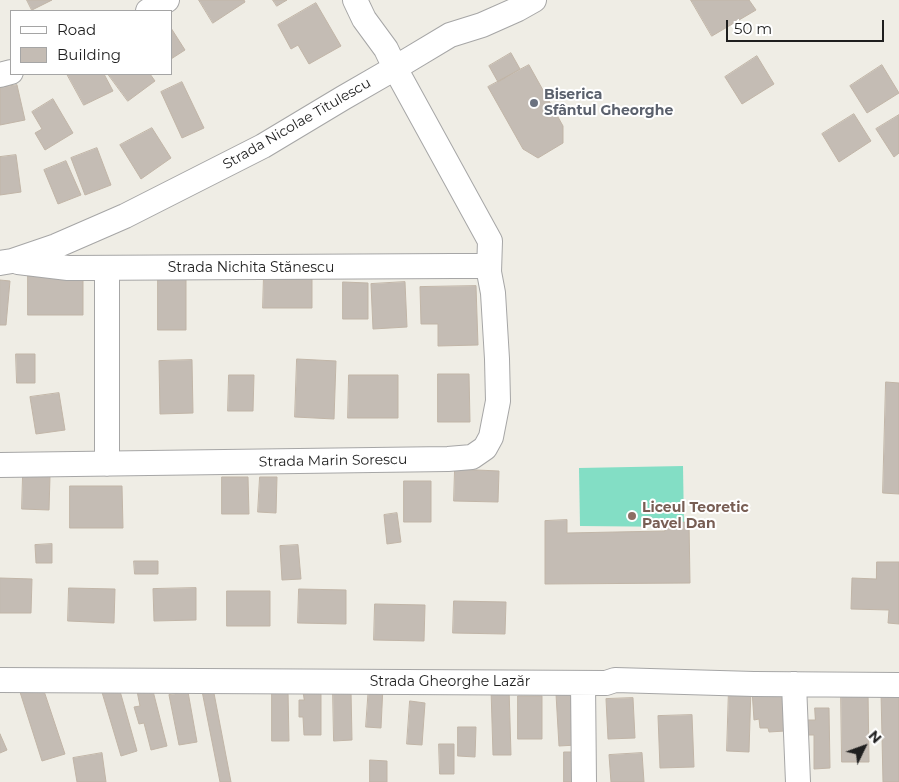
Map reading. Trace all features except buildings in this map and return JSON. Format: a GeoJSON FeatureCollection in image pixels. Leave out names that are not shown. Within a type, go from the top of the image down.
{"type":"FeatureCollection","features":[{"type":"Feature","properties":{"kind":"street"},"geometry":{"type":"LineString","coordinates":[[150,10],[167,0]]}},
{"type":"Feature","properties":{"kind":"street","name":"Strada Marin Sorescu"},"geometry":{"type":"LineString","coordinates":[[0,465],[472,458],[486,448],[491,437],[498,401],[497,350],[493,294],[489,272],[490,241],[386,49],[364,19],[355,0]]}},
{"type":"Feature","properties":{"kind":"street","name":"Strada Nicolae Titulescu"},"geometry":{"type":"LineString","coordinates":[[6,262],[56,246],[125,216],[254,151],[450,35],[482,25],[534,0]]}},
{"type":"Feature","properties":{"kind":"street","name":"Strada Nichita Stănescu"},"geometry":{"type":"LineString","coordinates":[[6,262],[68,268],[474,265],[484,266],[489,272]]}},
{"type":"Feature","properties":{"kind":"street"},"geometry":{"type":"LineString","coordinates":[[107,268],[107,464]]}},
{"type":"Feature","properties":{"kind":"street","name":"Strada Gheorghe Lazăr"},"geometry":{"type":"LineString","coordinates":[[0,680],[583,683],[606,683],[615,680],[899,685]]}},
{"type":"Feature","properties":{"kind":"street"},"geometry":{"type":"LineString","coordinates":[[583,683],[584,782]]}},
{"type":"Feature","properties":{"kind":"street"},"geometry":{"type":"LineString","coordinates":[[794,684],[798,782]]}},
{"type":"Feature","properties":{"kind":"green space"},"geometry":{"type":"Polygon","coordinates":[[[683,466],[684,527],[580,526],[579,468],[683,466]]]}},
{"type":"Feature","properties":{"kind":"place","name":"Biserica Sfântul Gheorghe"},"geometry":{"type":"Point","coordinates":[534,103]}},
{"type":"Feature","properties":{"kind":"place","name":"Liceul Teoretic Pavel Dan"},"geometry":{"type":"Point","coordinates":[632,516]}}]}
